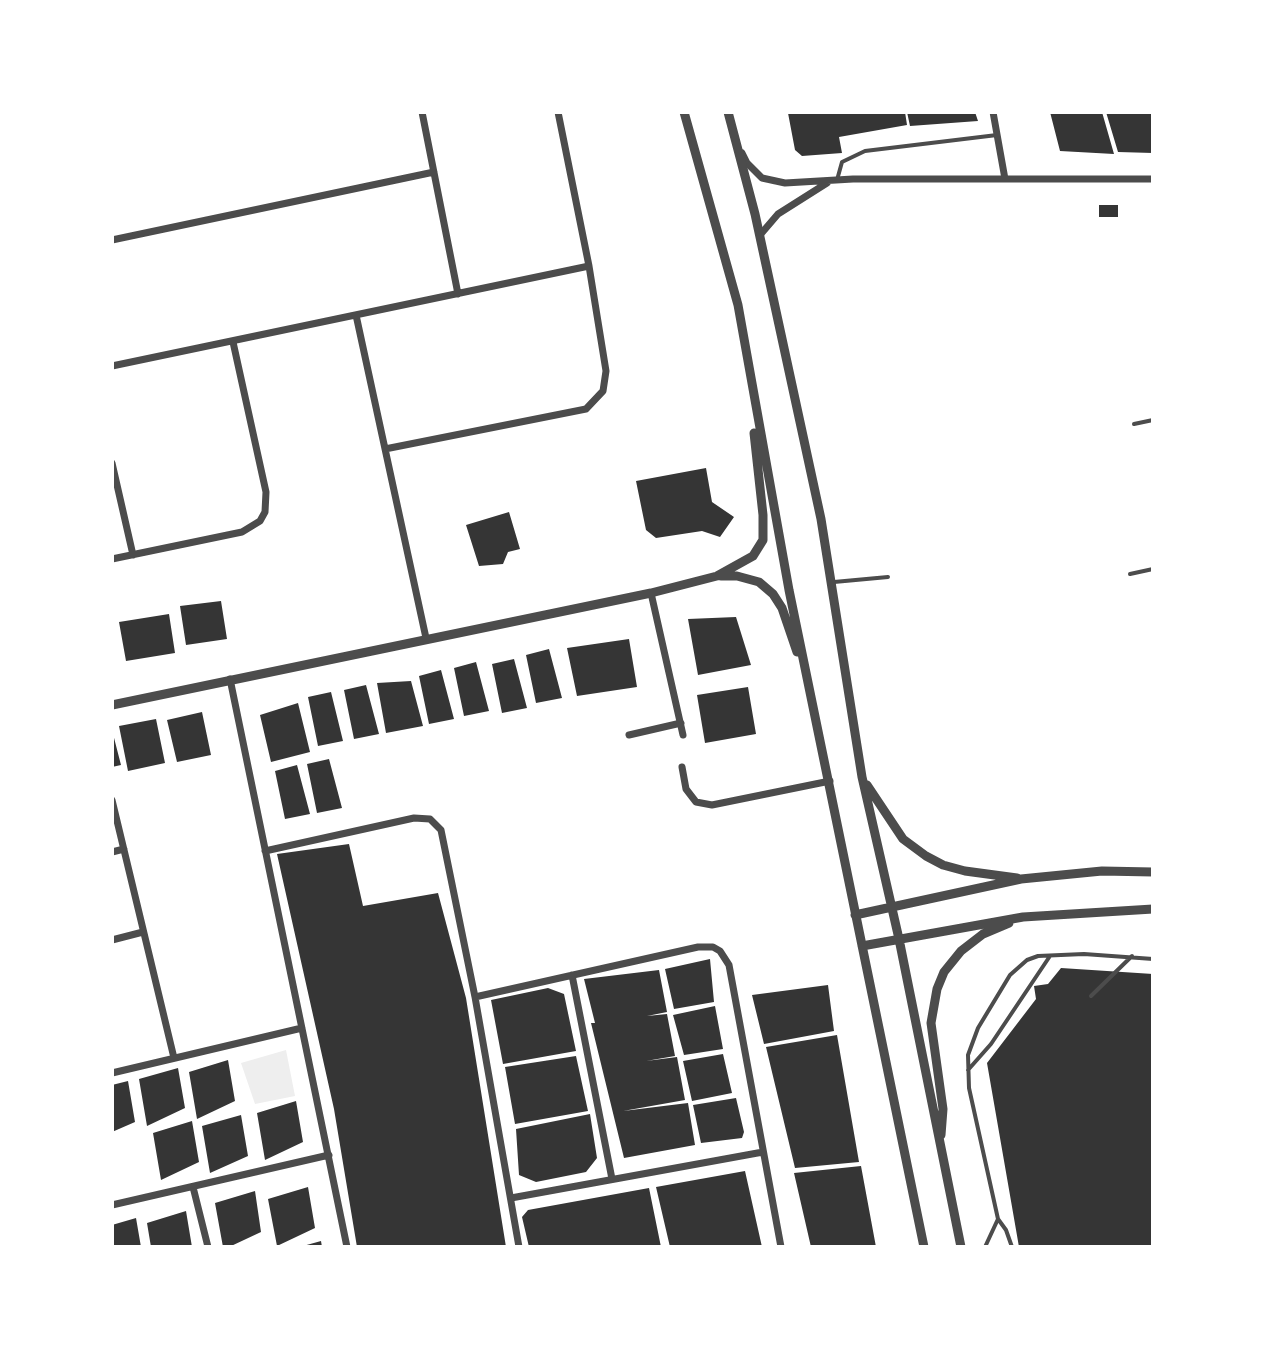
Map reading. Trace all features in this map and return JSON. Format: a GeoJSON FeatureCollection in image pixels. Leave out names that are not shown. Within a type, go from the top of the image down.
{"type":"FeatureCollection","features":[{"type":"Feature","properties":{"kind":"street"},"geometry":{"type":"LineString","coordinates":[[422,112],[458,294]]}},
{"type":"Feature","properties":{"kind":"street"},"geometry":{"type":"LineString","coordinates":[[385,449],[586,409],[603,391],[606,371],[589,266],[558,112]]}},
{"type":"Feature","properties":{"kind":"street"},"geometry":{"type":"LineString","coordinates":[[684,112],[738,305],[789,590],[924,1247]]}},
{"type":"Feature","properties":{"kind":"street"},"geometry":{"type":"LineString","coordinates":[[728,112],[760,235],[821,519],[862,777],[899,939],[961,1247]]}},
{"type":"Feature","properties":{"kind":"street"},"geometry":{"type":"LineString","coordinates":[[993,112],[1005,179]]}},
{"type":"Feature","properties":{"kind":"street"},"geometry":{"type":"LineString","coordinates":[[736,140],[747,163],[762,178],[785,183],[834,180],[1153,179]]}},
{"type":"Feature","properties":{"kind":"street"},"geometry":{"type":"LineString","coordinates":[[112,240],[434,172]]}},
{"type":"Feature","properties":{"kind":"street"},"geometry":{"type":"LineString","coordinates":[[760,235],[778,214],[834,180]]}},
{"type":"Feature","properties":{"kind":"street"},"geometry":{"type":"LineString","coordinates":[[112,366],[589,266]]}},
{"type":"Feature","properties":{"kind":"street"},"geometry":{"type":"LineString","coordinates":[[356,315],[426,638]]}},
{"type":"Feature","properties":{"kind":"street"},"geometry":{"type":"LineString","coordinates":[[112,559],[242,532],[260,521],[265,512],[266,492],[233,342]]}},
{"type":"Feature","properties":{"kind":"street"},"geometry":{"type":"LineString","coordinates":[[717,576],[753,556],[763,540],[753,397]]}},
{"type":"Feature","properties":{"kind":"street"},"geometry":{"type":"LineString","coordinates":[[112,463],[133,555]]}},
{"type":"Feature","properties":{"kind":"street"},"geometry":{"type":"LineString","coordinates":[[112,705],[651,593],[717,576],[737,576],[759,582],[773,594],[782,608],[810,685]]}},
{"type":"Feature","properties":{"kind":"street"},"geometry":{"type":"LineString","coordinates":[[651,593],[683,735]]}},
{"type":"Feature","properties":{"kind":"street"},"geometry":{"type":"LineString","coordinates":[[230,679],[347,1247]]}},
{"type":"Feature","properties":{"kind":"street"},"geometry":{"type":"LineString","coordinates":[[629,735],[681,723]]}},
{"type":"Feature","properties":{"kind":"street"},"geometry":{"type":"LineString","coordinates":[[682,767],[686,789],[696,802],[712,805],[830,781]]}},
{"type":"Feature","properties":{"kind":"street"},"geometry":{"type":"LineString","coordinates":[[862,777],[903,839],[926,856],[965,871],[1021,879]]}},
{"type":"Feature","properties":{"kind":"street"},"geometry":{"type":"LineString","coordinates":[[112,800],[174,1058]]}},
{"type":"Feature","properties":{"kind":"street"},"geometry":{"type":"LineString","coordinates":[[265,851],[414,818],[430,819],[437,823],[443,837],[475,997],[519,1247]]}},
{"type":"Feature","properties":{"kind":"street"},"geometry":{"type":"LineString","coordinates":[[112,852],[124,849]]}},
{"type":"Feature","properties":{"kind":"street"},"geometry":{"type":"LineString","coordinates":[[855,915],[1021,879],[1102,871],[1153,872]]}},
{"type":"Feature","properties":{"kind":"street"},"geometry":{"type":"LineString","coordinates":[[862,946],[1023,917],[1153,909]]}},
{"type":"Feature","properties":{"kind":"street"},"geometry":{"type":"LineString","coordinates":[[940,1142],[943,1109],[931,1023],[937,989],[951,961],[971,941],[1023,917]]}},
{"type":"Feature","properties":{"kind":"street"},"geometry":{"type":"LineString","coordinates":[[112,940],[143,932]]}},
{"type":"Feature","properties":{"kind":"street"},"geometry":{"type":"LineString","coordinates":[[475,997],[698,947],[713,947],[720,951],[729,965],[781,1247]]}},
{"type":"Feature","properties":{"kind":"street"},"geometry":{"type":"LineString","coordinates":[[572,975],[612,1179]]}},
{"type":"Feature","properties":{"kind":"street"},"geometry":{"type":"LineString","coordinates":[[112,1073],[302,1028]]}},
{"type":"Feature","properties":{"kind":"street"},"geometry":{"type":"LineString","coordinates":[[511,1198],[763,1152]]}},
{"type":"Feature","properties":{"kind":"street"},"geometry":{"type":"LineString","coordinates":[[112,1205],[329,1155]]}},
{"type":"Feature","properties":{"kind":"street"},"geometry":{"type":"LineString","coordinates":[[193,1187],[208,1247]]}},
{"type":"Feature","properties":{"kind":"lane"},"geometry":{"type":"LineString","coordinates":[[834,180],[842,162],[865,151],[997,135]]}},
{"type":"Feature","properties":{"kind":"lane"},"geometry":{"type":"LineString","coordinates":[[1134,424],[1153,420]]}},
{"type":"Feature","properties":{"kind":"lane"},"geometry":{"type":"LineString","coordinates":[[1130,574],[1153,569]]}},
{"type":"Feature","properties":{"kind":"lane"},"geometry":{"type":"LineString","coordinates":[[831,583],[888,577]]}},
{"type":"Feature","properties":{"kind":"lane"},"geometry":{"type":"LineString","coordinates":[[968,1070],[991,1044],[1050,956]]}},
{"type":"Feature","properties":{"kind":"lane"},"geometry":{"type":"LineString","coordinates":[[1012,1247],[998,1219],[972,1103],[968,1070],[972,1041],[1010,975],[1027,960],[1050,956],[1153,959]]}},
{"type":"Feature","properties":{"kind":"lane"},"geometry":{"type":"LineString","coordinates":[[1091,996],[1132,956]]}},
{"type":"Feature","properties":{"kind":"lane"},"geometry":{"type":"LineString","coordinates":[[985,1247],[998,1219]]}},
{"type":"Feature","properties":{"kind":"shaded area"},"geometry":{"type":"Polygon","coordinates":[[[286,1050],[295,1096],[255,1104],[241,1063],[286,1050]]]}},
{"type":"Feature","properties":{"kind":"building"},"geometry":{"type":"Polygon","coordinates":[[[905,112],[907,125],[839,137],[842,153],[802,156],[795,150],[788,113],[905,112]]]}},
{"type":"Feature","properties":{"kind":"building"},"geometry":{"type":"Polygon","coordinates":[[[907,112],[975,112],[978,121],[910,126],[907,112]]]}},
{"type":"Feature","properties":{"kind":"building"},"geometry":{"type":"Polygon","coordinates":[[[1050,112],[1102,112],[1114,154],[1060,151],[1050,112]]]}},
{"type":"Feature","properties":{"kind":"building"},"geometry":{"type":"Polygon","coordinates":[[[1106,112],[1153,112],[1153,153],[1118,152],[1106,112]]]}},
{"type":"Feature","properties":{"kind":"building"},"geometry":{"type":"Polygon","coordinates":[[[1099,205],[1118,205],[1118,217],[1099,217],[1099,205]]]}},
{"type":"Feature","properties":{"kind":"building"},"geometry":{"type":"Polygon","coordinates":[[[706,468],[712,502],[734,517],[720,537],[702,531],[656,538],[646,530],[636,481],[706,468]]]}},
{"type":"Feature","properties":{"kind":"building"},"geometry":{"type":"Polygon","coordinates":[[[509,512],[520,549],[508,552],[503,564],[479,566],[466,525],[509,512]]]}},
{"type":"Feature","properties":{"kind":"building"},"geometry":{"type":"Polygon","coordinates":[[[221,601],[227,639],[186,645],[180,606],[221,601]]]}},
{"type":"Feature","properties":{"kind":"building"},"geometry":{"type":"Polygon","coordinates":[[[169,614],[175,653],[126,661],[119,622],[169,614]]]}},
{"type":"Feature","properties":{"kind":"building"},"geometry":{"type":"Polygon","coordinates":[[[736,617],[751,665],[698,675],[688,619],[736,617]]]}},
{"type":"Feature","properties":{"kind":"building"},"geometry":{"type":"Polygon","coordinates":[[[629,639],[637,687],[577,696],[567,648],[629,639]]]}},
{"type":"Feature","properties":{"kind":"building"},"geometry":{"type":"Polygon","coordinates":[[[549,649],[562,698],[536,703],[526,655],[549,649]]]}},
{"type":"Feature","properties":{"kind":"building"},"geometry":{"type":"Polygon","coordinates":[[[514,659],[527,708],[502,713],[492,664],[514,659]]]}},
{"type":"Feature","properties":{"kind":"building"},"geometry":{"type":"Polygon","coordinates":[[[476,662],[489,711],[464,716],[454,668],[476,662]]]}},
{"type":"Feature","properties":{"kind":"building"},"geometry":{"type":"Polygon","coordinates":[[[441,670],[454,719],[429,724],[419,676],[441,670]]]}},
{"type":"Feature","properties":{"kind":"building"},"geometry":{"type":"Polygon","coordinates":[[[411,681],[423,726],[386,733],[377,683],[411,681]]]}},
{"type":"Feature","properties":{"kind":"building"},"geometry":{"type":"Polygon","coordinates":[[[366,685],[379,734],[354,739],[344,690],[366,685]]]}},
{"type":"Feature","properties":{"kind":"building"},"geometry":{"type":"Polygon","coordinates":[[[748,687],[756,734],[705,743],[697,695],[748,687]]]}},
{"type":"Feature","properties":{"kind":"building"},"geometry":{"type":"Polygon","coordinates":[[[331,692],[343,741],[318,746],[308,697],[331,692]]]}},
{"type":"Feature","properties":{"kind":"building"},"geometry":{"type":"Polygon","coordinates":[[[298,703],[310,752],[271,762],[260,715],[298,703]]]}},
{"type":"Feature","properties":{"kind":"building"},"geometry":{"type":"Polygon","coordinates":[[[202,712],[211,755],[177,762],[167,720],[202,712]]]}},
{"type":"Feature","properties":{"kind":"building"},"geometry":{"type":"Polygon","coordinates":[[[156,719],[165,763],[128,771],[119,726],[156,719]]]}},
{"type":"Feature","properties":{"kind":"building"},"geometry":{"type":"Polygon","coordinates":[[[112,730],[121,765],[112,767],[112,730]]]}},
{"type":"Feature","properties":{"kind":"building"},"geometry":{"type":"Polygon","coordinates":[[[329,759],[342,808],[317,813],[307,764],[329,759]]]}},
{"type":"Feature","properties":{"kind":"building"},"geometry":{"type":"Polygon","coordinates":[[[297,765],[310,814],[285,819],[275,771],[297,765]]]}},
{"type":"Feature","properties":{"kind":"building"},"geometry":{"type":"Polygon","coordinates":[[[349,844],[363,906],[438,893],[466,998],[506,1247],[357,1247],[334,1109],[277,854],[349,844]]]}},
{"type":"Feature","properties":{"kind":"building"},"geometry":{"type":"Polygon","coordinates":[[[710,959],[714,1002],[674,1009],[665,969],[710,959]]]}},
{"type":"Feature","properties":{"kind":"building"},"geometry":{"type":"Polygon","coordinates":[[[1061,968],[1153,974],[1153,1247],[1019,1247],[987,1063],[1036,999],[1034,986],[1048,984],[1061,968]]]}},
{"type":"Feature","properties":{"kind":"building"},"geometry":{"type":"Polygon","coordinates":[[[659,970],[667,1012],[647,1016],[667,1014],[675,1056],[646,1061],[677,1057],[685,1100],[623,1111],[688,1103],[695,1145],[624,1158],[591,1023],[595,1023],[584,979],[659,970]]]}},
{"type":"Feature","properties":{"kind":"building"},"geometry":{"type":"Polygon","coordinates":[[[828,985],[834,1031],[764,1044],[752,995],[828,985]]]}},
{"type":"Feature","properties":{"kind":"building"},"geometry":{"type":"Polygon","coordinates":[[[548,988],[564,994],[576,1051],[503,1064],[491,1000],[548,988]]]}},
{"type":"Feature","properties":{"kind":"building"},"geometry":{"type":"Polygon","coordinates":[[[715,1006],[723,1049],[684,1055],[673,1015],[715,1006]]]}},
{"type":"Feature","properties":{"kind":"building"},"geometry":{"type":"Polygon","coordinates":[[[837,1035],[859,1162],[795,1168],[766,1047],[837,1035]]]}},
{"type":"Feature","properties":{"kind":"building"},"geometry":{"type":"Polygon","coordinates":[[[723,1054],[732,1093],[692,1101],[683,1061],[723,1054]]]}},
{"type":"Feature","properties":{"kind":"building"},"geometry":{"type":"Polygon","coordinates":[[[576,1056],[588,1111],[515,1124],[505,1067],[576,1056]]]}},
{"type":"Feature","properties":{"kind":"building"},"geometry":{"type":"Polygon","coordinates":[[[228,1060],[235,1101],[197,1119],[189,1072],[228,1060]]]}},
{"type":"Feature","properties":{"kind":"building"},"geometry":{"type":"Polygon","coordinates":[[[178,1068],[185,1108],[147,1126],[139,1079],[178,1068]]]}},
{"type":"Feature","properties":{"kind":"building"},"geometry":{"type":"Polygon","coordinates":[[[128,1081],[135,1122],[112,1132],[112,1085],[128,1081]]]}},
{"type":"Feature","properties":{"kind":"building"},"geometry":{"type":"Polygon","coordinates":[[[736,1098],[744,1132],[742,1138],[701,1143],[693,1105],[736,1098]]]}},
{"type":"Feature","properties":{"kind":"building"},"geometry":{"type":"Polygon","coordinates":[[[296,1101],[303,1142],[265,1160],[257,1113],[296,1101]]]}},
{"type":"Feature","properties":{"kind":"building"},"geometry":{"type":"Polygon","coordinates":[[[590,1114],[597,1158],[586,1172],[536,1182],[519,1175],[516,1129],[590,1114]]]}},
{"type":"Feature","properties":{"kind":"building"},"geometry":{"type":"Polygon","coordinates":[[[241,1115],[248,1156],[210,1173],[202,1126],[241,1115]]]}},
{"type":"Feature","properties":{"kind":"building"},"geometry":{"type":"Polygon","coordinates":[[[192,1121],[199,1162],[161,1180],[153,1133],[192,1121]]]}},
{"type":"Feature","properties":{"kind":"building"},"geometry":{"type":"Polygon","coordinates":[[[861,1166],[876,1247],[811,1247],[794,1173],[861,1166]]]}},
{"type":"Feature","properties":{"kind":"building"},"geometry":{"type":"Polygon","coordinates":[[[745,1171],[762,1247],[670,1247],[656,1187],[745,1171]]]}},
{"type":"Feature","properties":{"kind":"building"},"geometry":{"type":"Polygon","coordinates":[[[308,1187],[315,1228],[277,1246],[268,1199],[308,1187]]]}},
{"type":"Feature","properties":{"kind":"building"},"geometry":{"type":"Polygon","coordinates":[[[649,1188],[661,1247],[529,1247],[522,1217],[528,1210],[649,1188]]]}},
{"type":"Feature","properties":{"kind":"building"},"geometry":{"type":"Polygon","coordinates":[[[255,1191],[261,1232],[223,1247],[215,1203],[255,1191]]]}},
{"type":"Feature","properties":{"kind":"building"},"geometry":{"type":"Polygon","coordinates":[[[186,1211],[192,1247],[151,1247],[147,1223],[186,1211]]]}},
{"type":"Feature","properties":{"kind":"building"},"geometry":{"type":"Polygon","coordinates":[[[136,1218],[141,1247],[112,1247],[112,1225],[136,1218]]]}},
{"type":"Feature","properties":{"kind":"building"},"geometry":{"type":"Polygon","coordinates":[[[321,1241],[322,1247],[303,1246],[321,1241]]]}}]}
